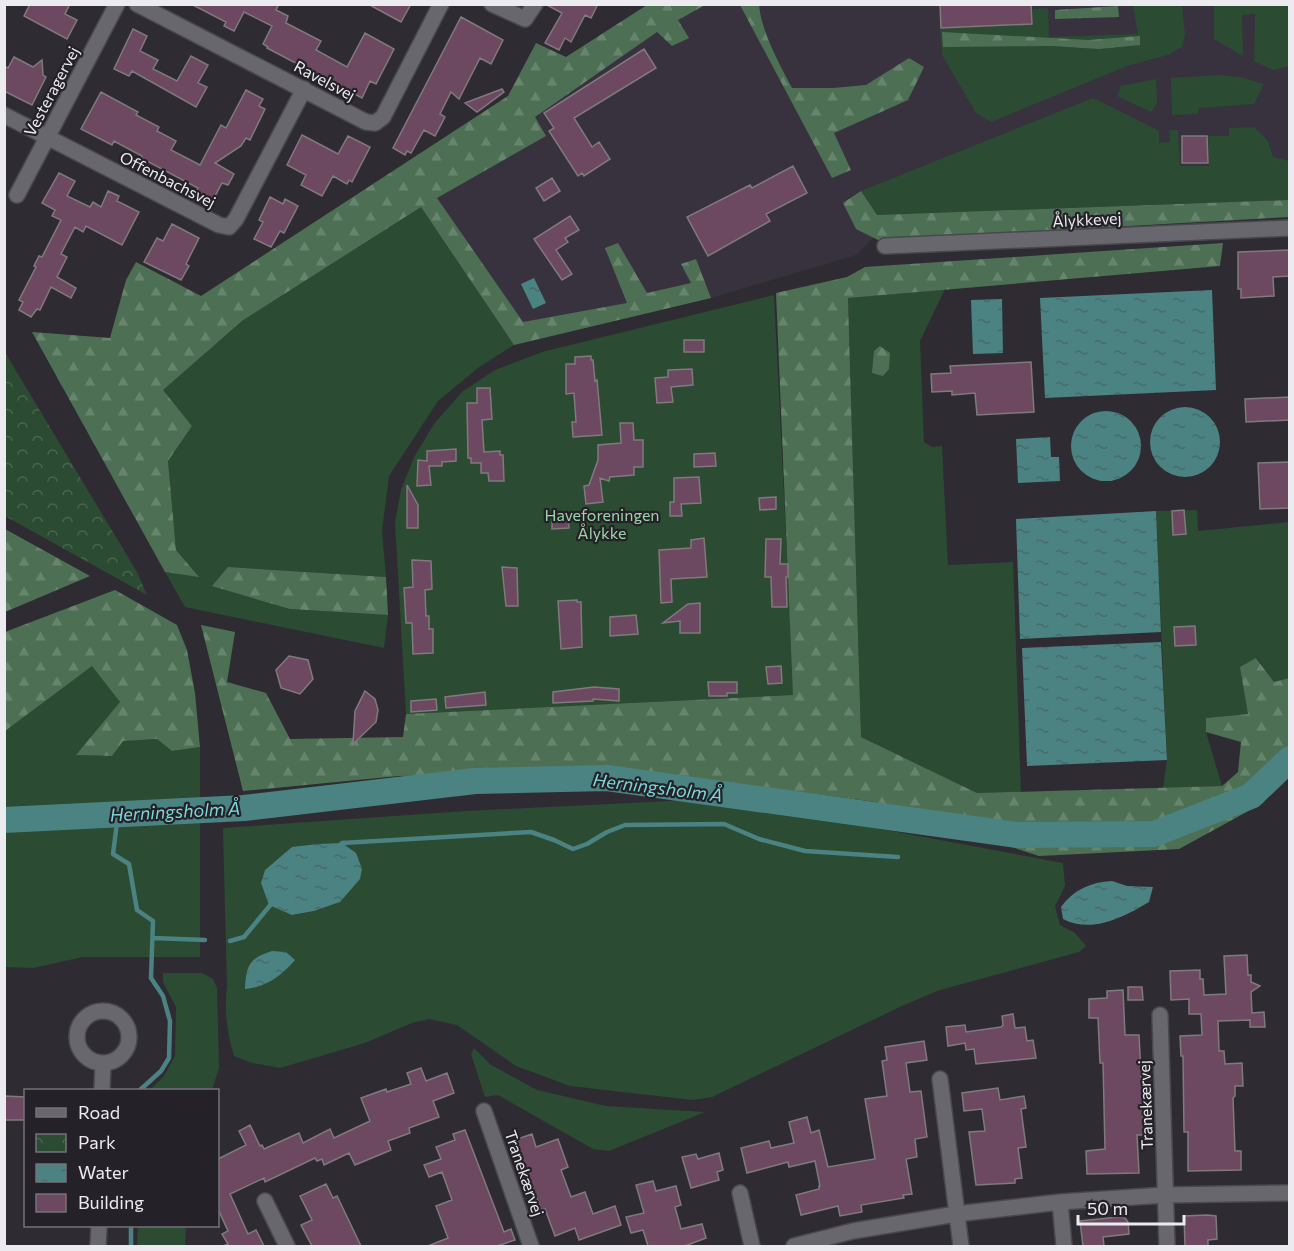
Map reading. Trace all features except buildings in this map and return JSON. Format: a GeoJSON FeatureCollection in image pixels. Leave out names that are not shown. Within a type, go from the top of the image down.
{"type":"FeatureCollection","features":[{"type":"Feature","properties":{"kind":"street","name":"Vesteragervej"},"geometry":{"type":"LineString","coordinates":[[17,195],[117,4]]}},
{"type":"Feature","properties":{"kind":"street","name":"Ravelsvej"},"geometry":{"type":"LineString","coordinates":[[137,4],[366,122],[375,123],[383,117],[441,4]]}},
{"type":"Feature","properties":{"kind":"street"},"geometry":{"type":"LineString","coordinates":[[492,4],[525,19],[536,4]]}},
{"type":"Feature","properties":{"kind":"street","name":"Offenbachsvej"},"geometry":{"type":"LineString","coordinates":[[48,137],[219,225],[229,227],[236,219],[304,90]]}},
{"type":"Feature","properties":{"kind":"street"},"geometry":{"type":"LineString","coordinates":[[4,115],[48,137]]}},
{"type":"Feature","properties":{"kind":"street","name":"Ålykkevej"},"geometry":{"type":"LineString","coordinates":[[885,246],[1290,228]]}},
{"type":"Feature","properties":{"kind":"street","name":"Tranekærvej"},"geometry":{"type":"LineString","coordinates":[[1160,1015],[1167,1246]]}},
{"type":"Feature","properties":{"kind":"street"},"geometry":{"type":"LineString","coordinates":[[102,1089],[103,1063]]}},
{"type":"Feature","properties":{"kind":"street"},"geometry":{"type":"LineString","coordinates":[[940,1078],[961,1246]]}},
{"type":"Feature","properties":{"kind":"street","name":"Tranekærvej"},"geometry":{"type":"LineString","coordinates":[[484,1112],[531,1246]]}},
{"type":"Feature","properties":{"kind":"street"},"geometry":{"type":"LineString","coordinates":[[740,1193],[752,1246]]}},
{"type":"Feature","properties":{"kind":"street"},"geometry":{"type":"LineString","coordinates":[[794,1246],[853,1230],[956,1214],[1060,1202],[1165,1195],[1290,1193]]}},
{"type":"Feature","properties":{"kind":"street"},"geometry":{"type":"LineString","coordinates":[[265,1201],[287,1246]]}},
{"type":"Feature","properties":{"kind":"street"},"geometry":{"type":"LineString","coordinates":[[1060,1202],[1064,1246]]}},
{"type":"Feature","properties":{"kind":"street"},"geometry":{"type":"LineString","coordinates":[[98,1246],[99,1227]]}},
{"type":"Feature","properties":{"kind":"street"},"geometry":{"type":"LineString","coordinates":[[853,1230],[856,1246]]}},
{"type":"Feature","properties":{"kind":"shaded area"},"geometry":{"type":"Polygon","coordinates":[[[647,5],[1289,5],[1289,212],[879,232],[856,255],[711,298],[514,345],[395,170],[508,96],[536,43],[566,57],[647,5]]]}},
{"type":"Feature","properties":{"kind":"green space"},"geometry":{"type":"Polygon","coordinates":[[[1182,4],[1185,35],[1182,47],[1168,55],[1127,66],[991,122],[976,113],[942,55],[940,29],[1033,24],[1032,9],[1048,8],[1049,37],[1138,34],[1133,5],[1182,4]]]}},
{"type":"Feature","properties":{"kind":"green space"},"geometry":{"type":"Polygon","coordinates":[[[647,5],[705,5],[678,20],[689,38],[672,46],[657,32],[535,117],[546,136],[437,198],[523,322],[627,303],[605,248],[618,243],[647,293],[691,283],[681,264],[696,259],[711,298],[514,345],[421,207],[242,321],[163,390],[192,426],[168,461],[176,550],[199,577],[165,572],[32,332],[110,338],[126,280],[136,262],[201,296],[508,96],[536,43],[566,57],[647,5]]]}},
{"type":"Feature","properties":{"kind":"green space"},"geometry":{"type":"Polygon","coordinates":[[[740,5],[759,5],[767,37],[792,88],[866,85],[909,58],[924,67],[908,100],[834,133],[851,170],[832,178],[740,5]]]}},
{"type":"Feature","properties":{"kind":"green space"},"geometry":{"type":"Polygon","coordinates":[[[1214,5],[1289,5],[1289,66],[1273,70],[1254,61],[1255,14],[1242,15],[1243,56],[1214,39],[1214,5]]]}},
{"type":"Feature","properties":{"kind":"green space"},"geometry":{"type":"Polygon","coordinates":[[[1118,6],[1119,17],[1055,19],[1055,10],[1118,6]]]}},
{"type":"Feature","properties":{"kind":"green space"},"geometry":{"type":"Polygon","coordinates":[[[942,32],[1089,40],[1140,36],[1140,45],[1099,49],[1053,46],[943,47],[942,32]]]}},
{"type":"Feature","properties":{"kind":"green space"},"geometry":{"type":"Polygon","coordinates":[[[1220,75],[1240,77],[1264,84],[1254,104],[1199,108],[1198,114],[1172,115],[1171,78],[1220,75]]]}},
{"type":"Feature","properties":{"kind":"green space"},"geometry":{"type":"Polygon","coordinates":[[[1156,79],[1157,103],[1151,112],[1117,96],[1121,86],[1156,79]]]}},
{"type":"Feature","properties":{"kind":"green space"},"geometry":{"type":"Polygon","coordinates":[[[1093,98],[1159,131],[1159,143],[1170,142],[1169,130],[1178,130],[1180,166],[1209,166],[1208,136],[1229,136],[1229,128],[1254,127],[1268,141],[1273,157],[1289,161],[1289,200],[876,215],[861,191],[1093,98]]]}},
{"type":"Feature","properties":{"kind":"green space"},"geometry":{"type":"Polygon","coordinates":[[[861,191],[877,215],[1289,200],[1290,217],[878,240],[856,229],[843,203],[861,191]]]}},
{"type":"Feature","properties":{"kind":"green space"},"geometry":{"type":"Polygon","coordinates":[[[421,207],[514,345],[479,367],[438,401],[389,476],[382,531],[386,577],[228,567],[290,609],[388,615],[384,648],[185,607],[165,572],[198,576],[176,550],[168,461],[192,426],[162,390],[242,321],[421,207]]]}},
{"type":"Feature","properties":{"kind":"green space"},"geometry":{"type":"Polygon","coordinates":[[[1223,243],[1220,266],[848,298],[861,737],[977,793],[1222,786],[1238,772],[1241,742],[1206,732],[1206,718],[1248,714],[1240,667],[1256,658],[1274,682],[1289,678],[1289,758],[1263,803],[1179,849],[1039,856],[876,802],[678,776],[555,774],[399,776],[243,791],[201,625],[235,632],[227,682],[266,693],[290,739],[403,737],[406,714],[793,695],[776,293],[847,277],[865,267],[1223,243]]]}},
{"type":"Feature","properties":{"kind":"green space"},"geometry":{"type":"Polygon","coordinates":[[[945,289],[920,341],[924,442],[932,447],[942,446],[948,565],[1013,562],[1021,792],[977,793],[861,737],[848,298],[945,289]]]}},
{"type":"Feature","properties":{"kind":"green space","name":"Haveforeningen Ålykke"},"geometry":{"type":"Polygon","coordinates":[[[774,295],[794,695],[406,714],[395,522],[401,490],[414,457],[434,424],[463,391],[495,370],[542,352],[774,295]]]}},
{"type":"Feature","properties":{"kind":"green space"},"geometry":{"type":"Polygon","coordinates":[[[880,346],[890,353],[889,369],[883,376],[872,373],[874,351],[880,346]]]}},
{"type":"Feature","properties":{"kind":"green space"},"geometry":{"type":"Polygon","coordinates":[[[4,351],[137,572],[147,595],[5,516],[4,351]]]}},
{"type":"Feature","properties":{"kind":"green space"},"geometry":{"type":"Polygon","coordinates":[[[1197,510],[1198,531],[1289,522],[1289,678],[1274,682],[1257,658],[1241,667],[1248,714],[1206,718],[1206,732],[1222,786],[1163,788],[1167,759],[1156,511],[1197,510]]]}},
{"type":"Feature","properties":{"kind":"green space"},"geometry":{"type":"Polygon","coordinates":[[[5,529],[90,576],[5,612],[5,529]]]}},
{"type":"Feature","properties":{"kind":"green space"},"geometry":{"type":"Polygon","coordinates":[[[228,567],[386,577],[388,615],[290,609],[212,586],[228,567]]]}},
{"type":"Feature","properties":{"kind":"green space"},"geometry":{"type":"Polygon","coordinates":[[[115,590],[177,625],[187,650],[195,693],[200,747],[172,751],[157,739],[123,741],[112,756],[76,755],[120,702],[92,666],[5,731],[5,632],[115,590]]]}},
{"type":"Feature","properties":{"kind":"green space"},"geometry":{"type":"Polygon","coordinates":[[[92,665],[120,702],[77,755],[112,756],[122,741],[157,739],[172,751],[200,747],[200,957],[83,957],[33,968],[5,967],[5,731],[92,665]]]}},
{"type":"Feature","properties":{"kind":"green space"},"geometry":{"type":"Polygon","coordinates":[[[710,799],[1063,863],[1065,886],[1055,906],[1060,925],[1075,933],[1086,946],[1079,952],[940,990],[712,1097],[693,1100],[570,1086],[516,1066],[457,1025],[429,1019],[412,1023],[365,1043],[280,1068],[252,1063],[234,1056],[226,1013],[223,828],[466,811],[710,799]],[[276,861],[265,870],[293,915],[340,902],[276,861]]]}},
{"type":"Feature","properties":{"kind":"green space"},"geometry":{"type":"Polygon","coordinates":[[[163,973],[202,973],[213,979],[217,988],[219,1068],[212,1089],[151,1089],[164,1076],[175,1056],[176,1007],[163,982],[163,973]]]}},
{"type":"Feature","properties":{"kind":"green space"},"geometry":{"type":"Polygon","coordinates":[[[474,1048],[491,1065],[537,1090],[606,1106],[705,1112],[609,1151],[593,1149],[498,1095],[485,1097],[471,1054],[474,1048]]]}},
{"type":"Feature","properties":{"kind":"green space"},"geometry":{"type":"Polygon","coordinates":[[[138,1227],[186,1227],[185,1246],[137,1246],[138,1227]]]}},
{"type":"Feature","properties":{"kind":"water"},"geometry":{"type":"Polygon","coordinates":[[[534,278],[546,303],[533,309],[521,284],[534,278]]]}},
{"type":"Feature","properties":{"kind":"water"},"geometry":{"type":"Polygon","coordinates":[[[1212,290],[1216,390],[1045,398],[1040,298],[1212,290]]]}},
{"type":"Feature","properties":{"kind":"water"},"geometry":{"type":"Polygon","coordinates":[[[1002,299],[1003,353],[973,354],[971,300],[1002,299]]]}},
{"type":"Feature","properties":{"kind":"water"},"geometry":{"type":"Polygon","coordinates":[[[1185,407],[1198,410],[1210,417],[1217,429],[1220,442],[1217,455],[1210,467],[1198,474],[1185,477],[1172,474],[1160,467],[1153,455],[1150,442],[1153,429],[1160,417],[1172,410],[1185,407]]]}},
{"type":"Feature","properties":{"kind":"water"},"geometry":{"type":"Polygon","coordinates":[[[1113,411],[1126,417],[1135,426],[1139,432],[1141,446],[1139,460],[1131,471],[1120,479],[1099,481],[1081,471],[1073,460],[1071,439],[1081,421],[1092,413],[1113,411]]]}},
{"type":"Feature","properties":{"kind":"water"},"geometry":{"type":"Polygon","coordinates":[[[1050,437],[1051,457],[1059,457],[1060,481],[1018,483],[1016,439],[1050,437]]]}},
{"type":"Feature","properties":{"kind":"water"},"geometry":{"type":"Polygon","coordinates":[[[1156,511],[1161,632],[1020,639],[1016,519],[1156,511]]]}},
{"type":"Feature","properties":{"kind":"water"},"geometry":{"type":"Polygon","coordinates":[[[1161,642],[1167,760],[1027,766],[1022,648],[1161,642]]]}},
{"type":"Feature","properties":{"kind":"water"},"geometry":{"type":"Polygon","coordinates":[[[342,843],[356,853],[362,869],[360,879],[340,902],[314,911],[292,915],[269,905],[261,883],[265,870],[292,847],[342,843]]]}},
{"type":"Feature","properties":{"kind":"water"},"geometry":{"type":"Polygon","coordinates":[[[1112,881],[1127,886],[1153,887],[1149,902],[1108,922],[1085,925],[1063,919],[1061,907],[1071,896],[1090,885],[1112,881]]]}},
{"type":"Feature","properties":{"kind":"water"},"geometry":{"type":"Polygon","coordinates":[[[272,951],[286,952],[295,960],[273,980],[245,989],[246,974],[250,964],[258,957],[272,951]]]}},
{"type":"Feature","properties":{"kind":"waterway","name":"Herningsholm Å"},"geometry":{"type":"LineString","coordinates":[[4,820],[244,808],[475,781],[607,778],[1018,835],[1154,834],[1251,796],[1290,759]]}},
{"type":"Feature","properties":{"kind":"waterway"},"geometry":{"type":"LineString","coordinates":[[118,815],[113,854],[129,864],[137,910],[153,921],[151,978],[163,996],[170,1021],[169,1058],[161,1071],[141,1089]]}},
{"type":"Feature","properties":{"kind":"waterway"},"geometry":{"type":"LineString","coordinates":[[338,847],[342,843],[531,832],[573,849],[625,825],[724,824],[759,839],[805,851],[898,857]]}},
{"type":"Feature","properties":{"kind":"waterway"},"geometry":{"type":"LineString","coordinates":[[230,941],[244,937],[272,903]]}},
{"type":"Feature","properties":{"kind":"waterway"},"geometry":{"type":"LineString","coordinates":[[153,938],[205,940]]}},
{"type":"Feature","properties":{"kind":"waterway"},"geometry":{"type":"LineString","coordinates":[[131,1227],[131,1246]]}}]}
